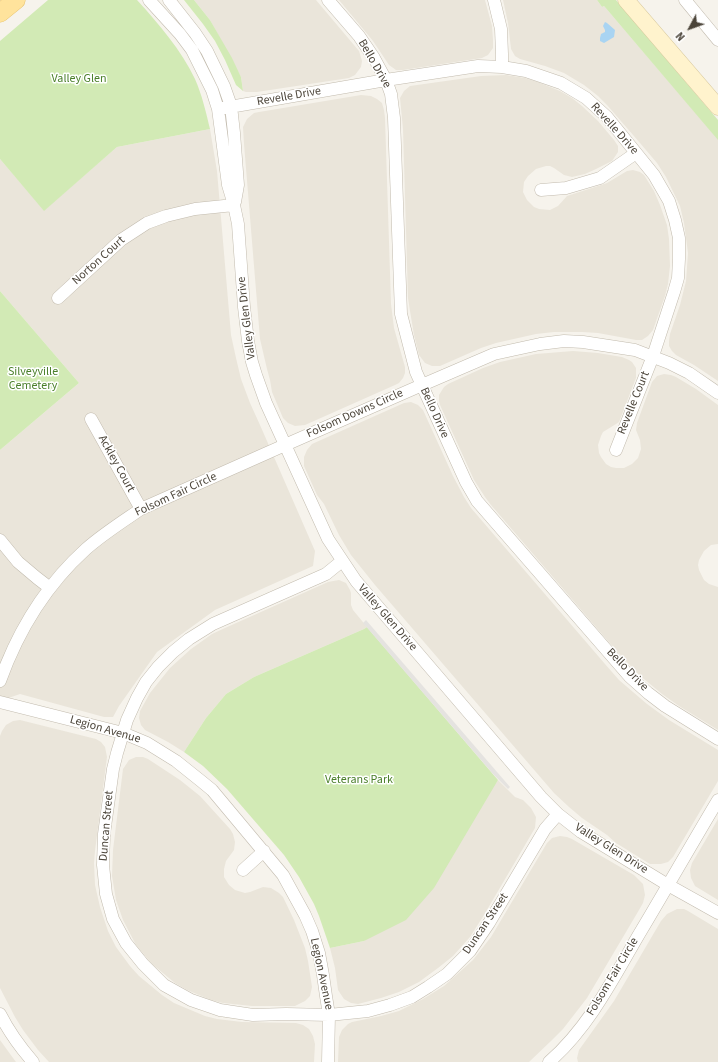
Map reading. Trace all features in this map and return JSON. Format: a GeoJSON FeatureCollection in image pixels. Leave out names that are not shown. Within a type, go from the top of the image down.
{"type":"FeatureCollection","features":[{"type":"Feature","properties":{"kind":"main road"},"geometry":{"type":"LineString","coordinates":[[0,13],[16,0]]}},
{"type":"Feature","properties":{"kind":"street","name":"Valley Glen Drive"},"geometry":{"type":"LineString","coordinates":[[149,0],[180,34],[192,50],[212,90],[218,109],[228,185],[238,224],[248,341],[252,362],[260,389],[328,539],[356,581],[541,797],[558,814],[581,832],[668,885],[718,913]]}},
{"type":"Feature","properties":{"kind":"street","name":"Valley Glen Drive"},"geometry":{"type":"LineString","coordinates":[[169,0],[207,51],[224,86],[231,106],[238,185],[234,205]]}},
{"type":"Feature","properties":{"kind":"street","name":"Bello Drive"},"geometry":{"type":"LineString","coordinates":[[328,0],[359,36],[368,49],[386,80],[391,94],[394,118],[401,314],[414,366],[466,482],[477,501],[630,677],[665,706],[718,739]]}},
{"type":"Feature","properties":{"kind":"street"},"geometry":{"type":"LineString","coordinates":[[494,0],[501,29],[502,66]]}},
{"type":"Feature","properties":{"kind":"street"},"geometry":{"type":"LineString","coordinates":[[626,0],[718,107]]}},
{"type":"Feature","properties":{"kind":"street"},"geometry":{"type":"LineString","coordinates":[[685,0],[718,40]]}},
{"type":"Feature","properties":{"kind":"street","name":"Revelle Drive"},"geometry":{"type":"LineString","coordinates":[[218,109],[478,66],[502,66],[526,71],[561,83],[586,98],[607,117],[654,175],[669,201],[679,238],[678,278],[653,356]]}},
{"type":"Feature","properties":{"kind":"street"},"geometry":{"type":"LineString","coordinates":[[541,190],[566,188],[600,178],[636,153]]}},
{"type":"Feature","properties":{"kind":"street","name":"Norton Court"},"geometry":{"type":"LineString","coordinates":[[58,298],[121,240],[147,223],[166,216],[195,209],[234,205]]}},
{"type":"Feature","properties":{"kind":"street","name":"Folsom Downs Circle"},"geometry":{"type":"LineString","coordinates":[[285,444],[494,354],[540,344],[564,341],[583,342],[635,350],[653,356],[689,373],[718,393]]}},
{"type":"Feature","properties":{"kind":"street","name":"Revelle Court"},"geometry":{"type":"LineString","coordinates":[[616,450],[653,356]]}},
{"type":"Feature","properties":{"kind":"street","name":"Ackley Court"},"geometry":{"type":"LineString","coordinates":[[91,419],[141,509]]}},
{"type":"Feature","properties":{"kind":"street","name":"Folsom Fair Circle"},"geometry":{"type":"LineString","coordinates":[[0,681],[14,647],[38,605],[50,588],[86,549],[103,535],[141,509],[285,444]]}},
{"type":"Feature","properties":{"kind":"street"},"geometry":{"type":"LineString","coordinates":[[0,540],[18,562],[50,588]]}},
{"type":"Feature","properties":{"kind":"street","name":"Duncan Street"},"geometry":{"type":"LineString","coordinates":[[342,561],[326,574],[213,624],[189,639],[158,667],[146,682],[132,708],[116,753],[113,769],[104,834],[103,865],[106,894],[113,919],[126,943],[143,964],[164,985],[191,1000],[220,1010],[253,1015],[330,1015],[368,1011],[390,1005],[412,997],[428,987],[447,974],[461,960],[490,923],[545,829],[558,814]]}},
{"type":"Feature","properties":{"kind":"street","name":"Legion Avenue"},"geometry":{"type":"LineString","coordinates":[[0,702],[123,733],[147,743],[176,761],[212,790],[283,874],[305,915],[319,953],[330,1015],[328,1062]]}},
{"type":"Feature","properties":{"kind":"street"},"geometry":{"type":"LineString","coordinates":[[668,885],[718,800]]}},
{"type":"Feature","properties":{"kind":"street"},"geometry":{"type":"LineString","coordinates":[[243,870],[264,851]]}},
{"type":"Feature","properties":{"kind":"street","name":"Folsom Fair Circle"},"geometry":{"type":"LineString","coordinates":[[555,1060],[592,1014],[668,885]]}},
{"type":"Feature","properties":{"kind":"street"},"geometry":{"type":"LineString","coordinates":[[0,1014],[5,1025],[20,1047],[33,1062]]}},
{"type":"Feature","properties":{"kind":"shaded area"},"geometry":{"type":"Polygon","coordinates":[[[194,0],[316,0],[359,51],[362,61],[361,67],[355,75],[349,78],[257,92],[243,91],[241,77],[210,20],[194,0]]]}},
{"type":"Feature","properties":{"kind":"shaded area"},"geometry":{"type":"Polygon","coordinates":[[[339,0],[485,0],[492,26],[493,48],[488,55],[482,58],[396,70],[389,65],[373,41],[339,0]]]}},
{"type":"Feature","properties":{"kind":"shaded area"},"geometry":{"type":"Polygon","coordinates":[[[503,0],[597,0],[602,7],[604,6],[718,139],[718,381],[676,355],[669,346],[670,334],[686,281],[688,253],[680,206],[666,177],[657,163],[598,96],[584,85],[564,73],[515,56],[511,49],[508,23],[503,0]]]}},
{"type":"Feature","properties":{"kind":"shaded area"},"geometry":{"type":"Polygon","coordinates":[[[506,75],[538,82],[560,91],[572,98],[598,121],[618,146],[618,152],[612,161],[585,174],[572,177],[564,175],[550,166],[536,169],[524,182],[523,192],[527,200],[534,207],[550,210],[558,206],[567,196],[607,183],[627,171],[633,170],[640,172],[644,175],[654,191],[667,225],[670,266],[665,296],[653,330],[642,340],[582,332],[554,332],[536,334],[496,343],[440,366],[432,366],[425,363],[419,355],[408,298],[403,129],[400,98],[404,91],[410,86],[481,76],[506,75]]]}},
{"type":"Feature","properties":{"kind":"shaded area"},"geometry":{"type":"Polygon","coordinates":[[[361,95],[371,96],[377,99],[382,103],[384,110],[391,304],[394,328],[405,367],[405,373],[399,383],[395,385],[305,425],[295,426],[288,423],[283,418],[272,392],[260,339],[243,127],[247,119],[254,113],[361,95]]]}},
{"type":"Feature","properties":{"kind":"shaded area"},"geometry":{"type":"Polygon","coordinates":[[[210,129],[217,171],[231,335],[236,358],[241,379],[250,403],[315,551],[313,566],[215,610],[157,652],[113,717],[104,717],[20,694],[0,701],[0,450],[79,383],[0,291],[0,159],[44,210],[117,147],[210,129]]]}},
{"type":"Feature","properties":{"kind":"shaded area"},"geometry":{"type":"Polygon","coordinates":[[[573,351],[622,357],[632,362],[636,368],[636,378],[619,422],[603,432],[598,445],[601,457],[606,464],[611,467],[624,468],[632,464],[638,458],[641,449],[640,440],[636,430],[637,423],[652,382],[657,376],[664,374],[676,377],[718,405],[718,544],[711,545],[704,551],[698,565],[704,580],[709,584],[718,587],[718,730],[679,706],[638,674],[491,505],[474,480],[440,405],[439,395],[444,387],[483,368],[500,362],[536,354],[573,351]]]}},
{"type":"Feature","properties":{"kind":"shaded area"},"geometry":{"type":"Polygon","coordinates":[[[411,402],[418,405],[423,410],[453,476],[471,508],[619,680],[647,704],[669,720],[718,750],[718,781],[673,857],[668,862],[661,864],[650,864],[616,843],[582,818],[554,793],[375,585],[351,555],[339,535],[324,504],[317,495],[304,466],[304,457],[307,450],[312,444],[404,403],[411,402]]]}},
{"type":"Feature","properties":{"kind":"shaded area"},"geometry":{"type":"Polygon","coordinates":[[[339,580],[346,583],[351,593],[351,605],[353,610],[367,627],[254,677],[226,694],[206,718],[184,752],[145,730],[141,725],[139,718],[140,711],[150,693],[170,668],[191,649],[212,634],[328,582],[339,580]]]}},
{"type":"Feature","properties":{"kind":"shaded area"},"geometry":{"type":"Polygon","coordinates":[[[366,620],[510,787],[508,789],[493,774],[363,623],[366,620]]]}},
{"type":"Feature","properties":{"kind":"shaded area"},"geometry":{"type":"Polygon","coordinates":[[[20,720],[96,739],[105,747],[107,757],[95,851],[95,885],[108,931],[116,947],[130,966],[139,976],[174,1003],[205,1016],[242,1022],[296,1023],[303,1025],[309,1029],[313,1036],[315,1044],[314,1062],[49,1062],[38,1050],[15,1017],[0,988],[0,736],[6,725],[13,721],[20,720]]]}},
{"type":"Feature","properties":{"kind":"shaded area"},"geometry":{"type":"Polygon","coordinates":[[[136,757],[148,759],[180,780],[200,796],[230,829],[235,842],[234,850],[226,861],[224,869],[224,877],[229,885],[235,890],[245,893],[263,887],[271,888],[283,897],[305,948],[308,961],[312,987],[310,996],[305,1001],[295,1006],[252,1006],[223,1003],[211,1000],[187,990],[175,983],[152,964],[136,945],[123,920],[116,900],[112,876],[113,850],[123,769],[129,760],[136,757]]]}},
{"type":"Feature","properties":{"kind":"shaded area"},"geometry":{"type":"Polygon","coordinates":[[[498,780],[515,797],[523,800],[531,808],[536,817],[535,828],[470,937],[453,956],[438,968],[419,982],[399,992],[358,1004],[351,1003],[344,999],[338,990],[330,948],[364,941],[498,780]]]}},
{"type":"Feature","properties":{"kind":"shaded area"},"geometry":{"type":"Polygon","coordinates":[[[718,819],[718,900],[695,886],[691,878],[690,870],[692,863],[718,819]]]}},
{"type":"Feature","properties":{"kind":"shaded area"},"geometry":{"type":"Polygon","coordinates":[[[560,836],[572,839],[634,875],[643,884],[645,895],[643,903],[587,998],[563,1029],[529,1062],[338,1062],[339,1037],[342,1030],[348,1024],[399,1011],[423,999],[444,986],[473,960],[491,937],[547,843],[552,838],[560,836]]]}},
{"type":"Feature","properties":{"kind":"shaded area"},"geometry":{"type":"Polygon","coordinates":[[[677,909],[684,909],[718,929],[718,1062],[578,1062],[577,1058],[579,1050],[614,1001],[661,921],[667,914],[677,909]]]}},
{"type":"Feature","properties":{"kind":"shaded area"},"geometry":{"type":"Polygon","coordinates":[[[0,1040],[13,1058],[16,1062],[0,1062],[0,1040]]]}},
{"type":"Feature","properties":{"kind":"green space","name":"Valley Glen"},"geometry":{"type":"Polygon","coordinates":[[[48,0],[137,0],[169,38],[189,68],[200,91],[210,129],[117,147],[44,211],[0,159],[0,41],[48,0]]]}},
{"type":"Feature","properties":{"kind":"green space"},"geometry":{"type":"Polygon","coordinates":[[[184,0],[194,0],[210,20],[241,77],[243,91],[236,85],[215,41],[184,0]]]}},
{"type":"Feature","properties":{"kind":"green space"},"geometry":{"type":"Polygon","coordinates":[[[597,0],[616,0],[718,120],[718,140],[604,6],[602,7],[597,0]]]}},
{"type":"Feature","properties":{"kind":"green space","name":"Silveyville Cemetery"},"geometry":{"type":"Polygon","coordinates":[[[0,291],[79,383],[0,450],[0,291]]]}},
{"type":"Feature","properties":{"kind":"green space","name":"Veterans Park"},"geometry":{"type":"Polygon","coordinates":[[[367,627],[498,780],[434,888],[406,920],[364,941],[330,948],[314,904],[299,877],[284,855],[227,789],[203,766],[184,752],[206,718],[226,694],[254,677],[367,627]]]}},
{"type":"Feature","properties":{"kind":"water"},"geometry":{"type":"Polygon","coordinates":[[[605,22],[615,30],[614,37],[604,43],[600,41],[600,38],[601,34],[605,32],[603,26],[605,22]]]}}]}
